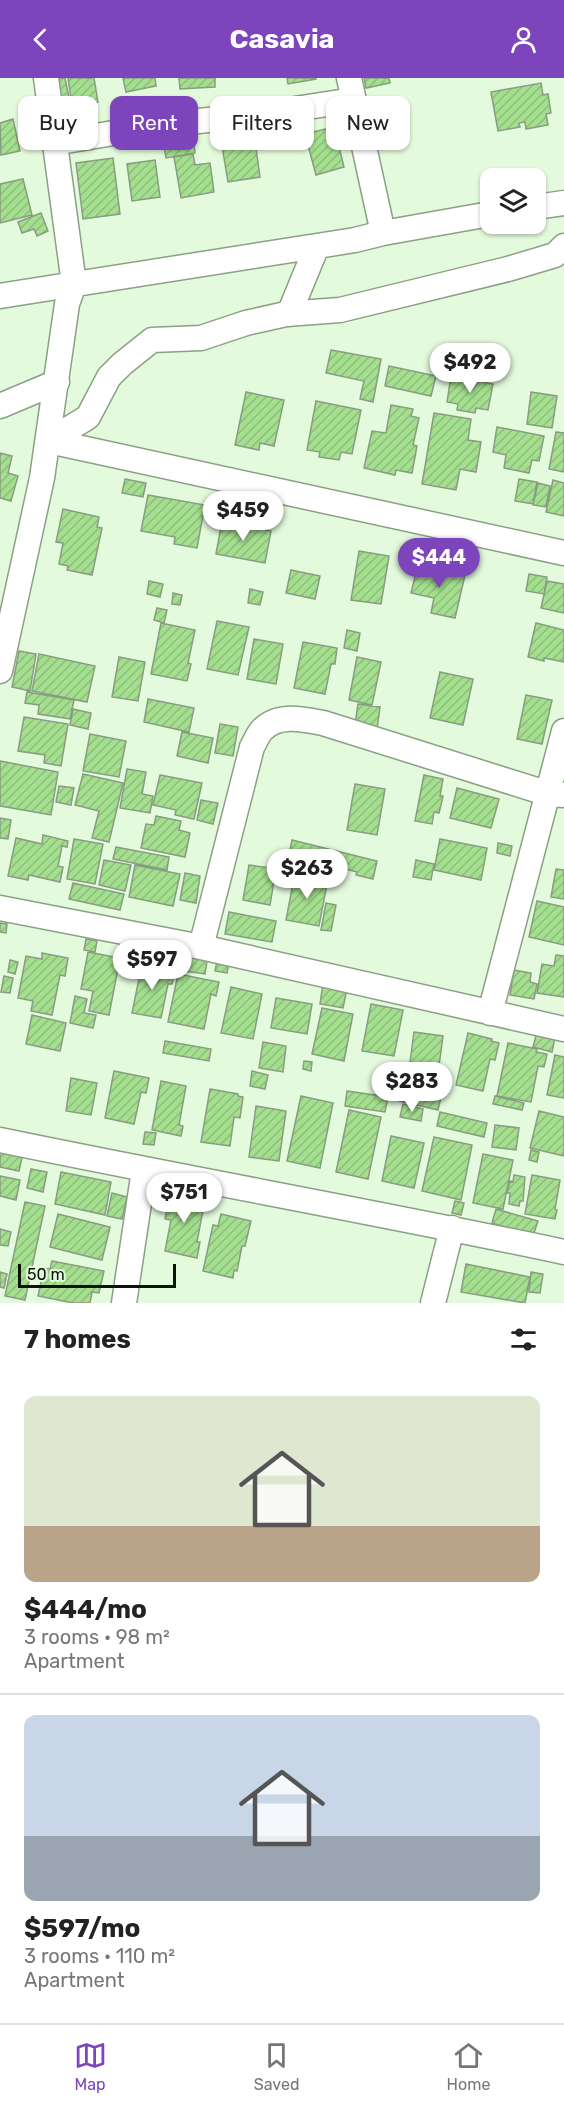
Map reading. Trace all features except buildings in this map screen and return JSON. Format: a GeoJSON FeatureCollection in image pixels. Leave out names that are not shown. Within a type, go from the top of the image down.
{"type":"FeatureCollection","features":[{"type":"Feature","properties":{"kind":"street"},"geometry":{"type":"LineString","coordinates":[[46,78],[48,96]]}},
{"type":"Feature","properties":{"kind":"street"},"geometry":{"type":"LineString","coordinates":[[98,135],[161,125],[256,115],[351,89],[383,233]]}},
{"type":"Feature","properties":{"kind":"street"},"geometry":{"type":"LineString","coordinates":[[0,671],[49,441],[67,304],[74,284],[55,150]]}},
{"type":"Feature","properties":{"kind":"street"},"geometry":{"type":"LineString","coordinates":[[546,206],[564,203]]}},
{"type":"Feature","properties":{"kind":"street"},"geometry":{"type":"LineString","coordinates":[[0,296],[355,240],[480,216]]}},
{"type":"Feature","properties":{"kind":"street"},"geometry":{"type":"LineString","coordinates":[[290,314],[317,246]]}},
{"type":"Feature","properties":{"kind":"street"},"geometry":{"type":"LineString","coordinates":[[49,441],[88,417],[109,377],[152,340],[201,338],[246,323],[290,314],[340,310],[508,269],[555,255],[564,246]]}},
{"type":"Feature","properties":{"kind":"street"},"geometry":{"type":"LineString","coordinates":[[0,406],[57,382]]}},
{"type":"Feature","properties":{"kind":"street"},"geometry":{"type":"LineString","coordinates":[[49,441],[564,553]]}},
{"type":"Feature","properties":{"kind":"street"},"geometry":{"type":"LineString","coordinates":[[201,946],[252,747],[262,730],[279,720],[299,718],[323,723],[556,795]]}},
{"type":"Feature","properties":{"kind":"street"},"geometry":{"type":"LineString","coordinates":[[490,1014],[556,795],[564,731]]}},
{"type":"Feature","properties":{"kind":"street"},"geometry":{"type":"LineString","coordinates":[[0,908],[201,946],[490,1014],[564,1029]]}},
{"type":"Feature","properties":{"kind":"street"},"geometry":{"type":"LineString","coordinates":[[0,1140],[564,1252]]}},
{"type":"Feature","properties":{"kind":"street"},"geometry":{"type":"LineString","coordinates":[[124,1303],[144,1170]]}},
{"type":"Feature","properties":{"kind":"street"},"geometry":{"type":"LineString","coordinates":[[433,1303],[452,1228]]}}]}
